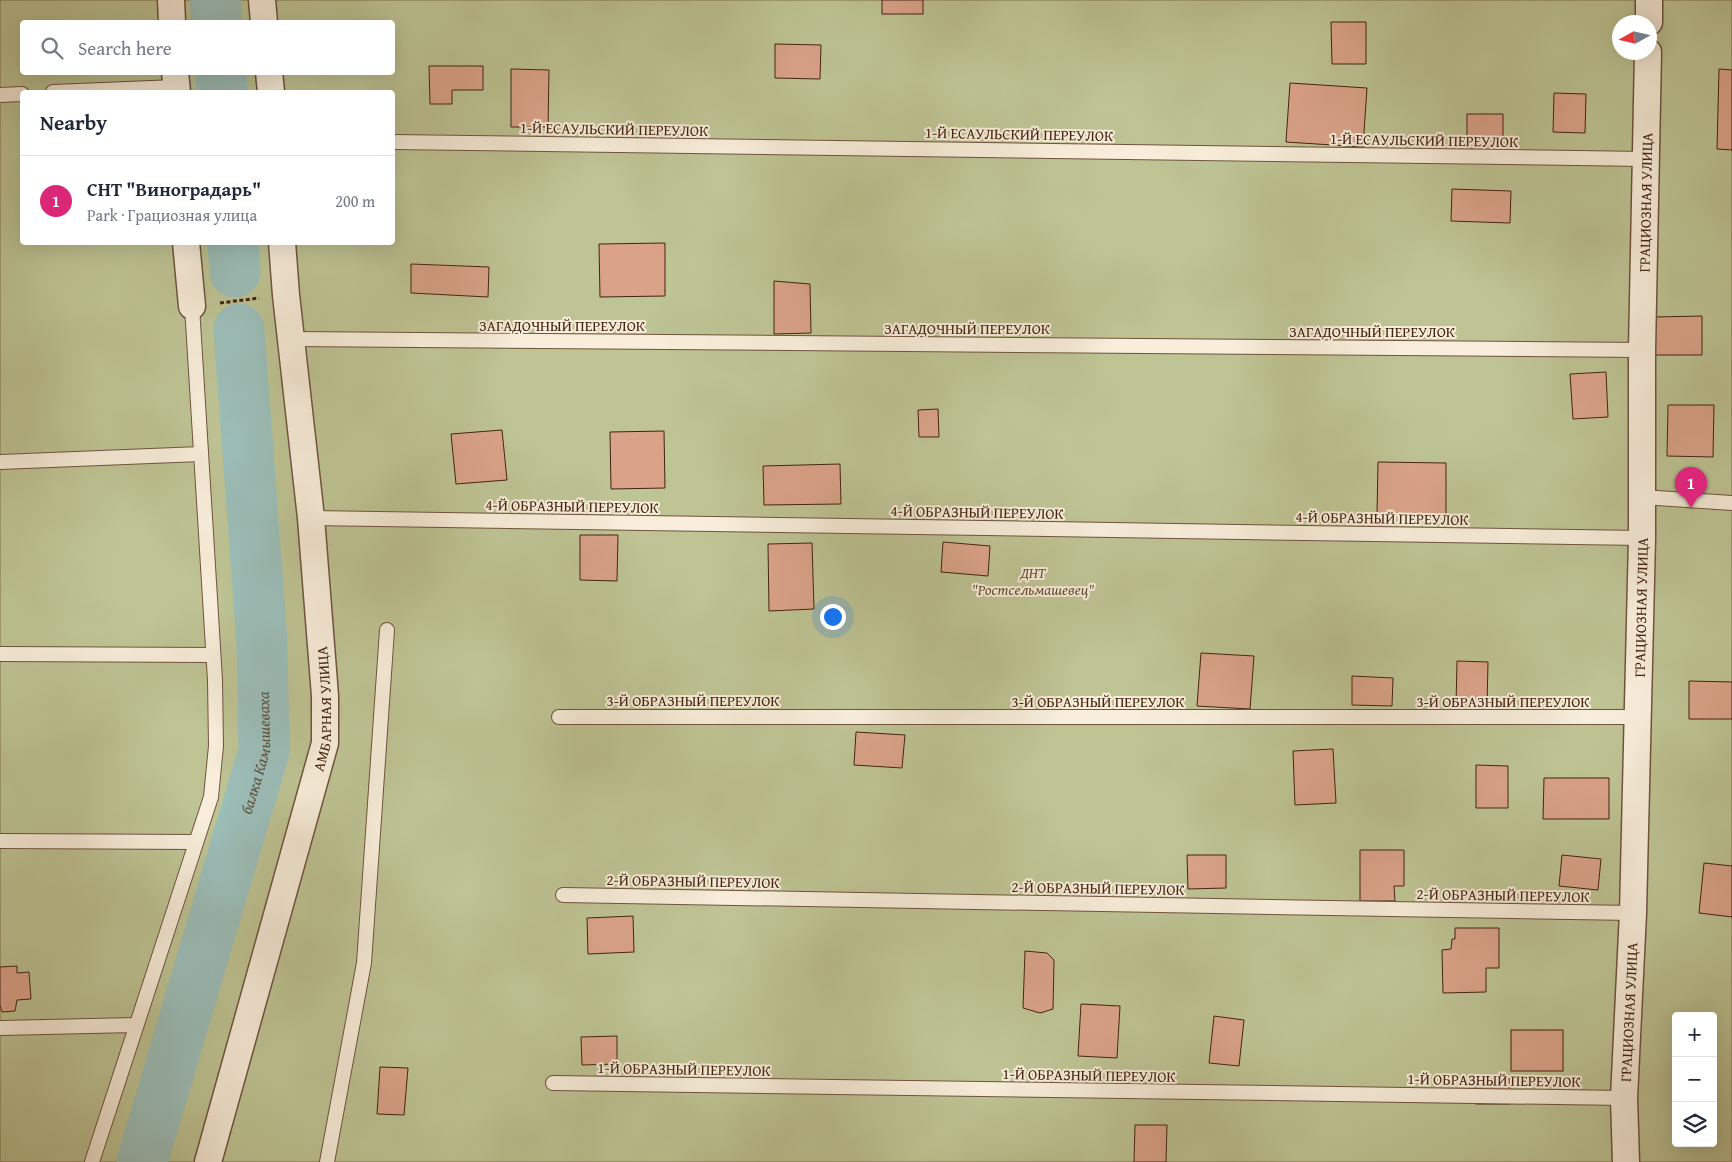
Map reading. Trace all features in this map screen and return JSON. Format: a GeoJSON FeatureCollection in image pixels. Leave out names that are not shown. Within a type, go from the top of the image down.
{"type":"FeatureCollection","features":[{"type":"Feature","properties":{"kind":"street"},"geometry":{"type":"LineString","coordinates":[[171,0],[172,20]]}},
{"type":"Feature","properties":{"kind":"street"},"geometry":{"type":"LineString","coordinates":[[262,0],[264,20]]}},
{"type":"Feature","properties":{"kind":"street"},"geometry":{"type":"LineString","coordinates":[[1649,0],[1649,15]]}},
{"type":"Feature","properties":{"kind":"street","name":"ГРАЦИОЗНАЯ УЛИЦА"},"geometry":{"type":"LineString","coordinates":[[1626,1162],[1624,1098],[1633,913],[1642,538],[1642,350],[1648,60]]}},
{"type":"Feature","properties":{"kind":"street"},"geometry":{"type":"LineString","coordinates":[[269,75],[271,90]]}},
{"type":"Feature","properties":{"kind":"street"},"geometry":{"type":"LineString","coordinates":[[186,245],[192,306]]}},
{"type":"Feature","properties":{"kind":"street","name":"АМБАРНАЯ УЛИЦА"},"geometry":{"type":"LineString","coordinates":[[208,1162],[325,743],[325,696],[311,518],[282,245]]}},
{"type":"Feature","properties":{"kind":"lane"},"geometry":{"type":"LineString","coordinates":[[84,90],[176,84]]}},
{"type":"Feature","properties":{"kind":"lane"},"geometry":{"type":"LineString","coordinates":[[0,95],[20,94]]}},
{"type":"Feature","properties":{"kind":"lane","name":"1-Й ЕСАУЛЬСКИЙ ПЕРЕУЛОК"},"geometry":{"type":"LineString","coordinates":[[395,142],[1646,159]]}},
{"type":"Feature","properties":{"kind":"lane"},"geometry":{"type":"LineString","coordinates":[[92,1162],[210,797],[216,746],[214,655],[192,306]]}},
{"type":"Feature","properties":{"kind":"lane","name":"ЗАГАДОЧНЫЙ ПЕРЕУЛОК"},"geometry":{"type":"LineString","coordinates":[[292,339],[1642,350]]}},
{"type":"Feature","properties":{"kind":"lane"},"geometry":{"type":"LineString","coordinates":[[0,462],[200,454]]}},
{"type":"Feature","properties":{"kind":"lane"},"geometry":{"type":"LineString","coordinates":[[1642,497],[1732,503]]}},
{"type":"Feature","properties":{"kind":"lane","name":"4-Й ОБРАЗНЫЙ ПЕРЕУЛОК"},"geometry":{"type":"LineString","coordinates":[[311,518],[1642,538]]}},
{"type":"Feature","properties":{"kind":"lane"},"geometry":{"type":"LineString","coordinates":[[327,1162],[364,963],[387,630]]}},
{"type":"Feature","properties":{"kind":"lane"},"geometry":{"type":"LineString","coordinates":[[0,654],[214,655]]}},
{"type":"Feature","properties":{"kind":"lane","name":"3-Й ОБРАЗНЫЙ ПЕРЕУЛОК"},"geometry":{"type":"LineString","coordinates":[[559,717],[1637,717]]}},
{"type":"Feature","properties":{"kind":"lane"},"geometry":{"type":"LineString","coordinates":[[0,841],[196,842]]}},
{"type":"Feature","properties":{"kind":"lane","name":"2-Й ОБРАЗНЫЙ ПЕРЕУЛОК"},"geometry":{"type":"LineString","coordinates":[[563,895],[1633,913]]}},
{"type":"Feature","properties":{"kind":"lane"},"geometry":{"type":"LineString","coordinates":[[0,1028],[136,1025]]}},
{"type":"Feature","properties":{"kind":"lane","name":"1-Й ОБРАЗНЫЙ ПЕРЕУЛОК"},"geometry":{"type":"LineString","coordinates":[[553,1083],[1624,1098]]}},
{"type":"Feature","properties":{"kind":"path"},"geometry":{"type":"LineString","coordinates":[[192,306],[286,295]]}},
{"type":"Feature","properties":{"kind":"green space","name":"ДНТ \"Ростсельмашевец\""},"geometry":{"type":"Polygon","coordinates":[[[0,0],[1732,0],[1732,1162],[0,1162],[0,0]]]}},
{"type":"Feature","properties":{"kind":"building"},"geometry":{"type":"Polygon","coordinates":[[[882,0],[923,0],[923,14],[882,14],[882,0]]]}},
{"type":"Feature","properties":{"kind":"building"},"geometry":{"type":"Polygon","coordinates":[[[1331,22],[1366,22],[1366,64],[1332,64],[1331,22]]]}},
{"type":"Feature","properties":{"kind":"building"},"geometry":{"type":"Polygon","coordinates":[[[775,44],[821,45],[820,79],[775,78],[775,44]]]}},
{"type":"Feature","properties":{"kind":"building"},"geometry":{"type":"Polygon","coordinates":[[[429,66],[483,66],[483,90],[452,90],[452,104],[430,104],[429,66]]]}},
{"type":"Feature","properties":{"kind":"building"},"geometry":{"type":"Polygon","coordinates":[[[511,69],[549,70],[548,127],[511,127],[511,69]]]}},
{"type":"Feature","properties":{"kind":"building"},"geometry":{"type":"Polygon","coordinates":[[[1719,69],[1732,70],[1732,150],[1717,149],[1719,69]]]}},
{"type":"Feature","properties":{"kind":"building"},"geometry":{"type":"Polygon","coordinates":[[[1290,83],[1367,88],[1363,147],[1286,142],[1290,83]]]}},
{"type":"Feature","properties":{"kind":"building"},"geometry":{"type":"Polygon","coordinates":[[[1554,93],[1586,94],[1585,133],[1553,132],[1554,93]]]}},
{"type":"Feature","properties":{"kind":"building"},"geometry":{"type":"Polygon","coordinates":[[[1467,114],[1503,114],[1503,150],[1467,149],[1467,114]]]}},
{"type":"Feature","properties":{"kind":"building"},"geometry":{"type":"Polygon","coordinates":[[[1452,189],[1511,191],[1510,223],[1451,221],[1452,189]]]}},
{"type":"Feature","properties":{"kind":"building"},"geometry":{"type":"Polygon","coordinates":[[[665,243],[665,296],[600,297],[599,244],[665,243]]]}},
{"type":"Feature","properties":{"kind":"building"},"geometry":{"type":"Polygon","coordinates":[[[411,264],[489,267],[488,297],[411,293],[411,264]]]}},
{"type":"Feature","properties":{"kind":"building"},"geometry":{"type":"Polygon","coordinates":[[[774,281],[810,284],[811,333],[774,334],[774,281]]]}},
{"type":"Feature","properties":{"kind":"building"},"geometry":{"type":"Polygon","coordinates":[[[1702,316],[1702,355],[1655,355],[1655,317],[1702,316]]]}},
{"type":"Feature","properties":{"kind":"building"},"geometry":{"type":"Polygon","coordinates":[[[1606,372],[1608,417],[1573,419],[1570,374],[1606,372]]]}},
{"type":"Feature","properties":{"kind":"building"},"geometry":{"type":"Polygon","coordinates":[[[1668,405],[1714,405],[1713,457],[1667,456],[1668,405]]]}},
{"type":"Feature","properties":{"kind":"building"},"geometry":{"type":"Polygon","coordinates":[[[938,409],[939,437],[919,437],[918,410],[938,409]]]}},
{"type":"Feature","properties":{"kind":"building"},"geometry":{"type":"Polygon","coordinates":[[[502,430],[507,480],[456,484],[451,434],[502,430]]]}},
{"type":"Feature","properties":{"kind":"building"},"geometry":{"type":"Polygon","coordinates":[[[664,431],[665,488],[611,489],[610,432],[664,431]]]}},
{"type":"Feature","properties":{"kind":"building"},"geometry":{"type":"Polygon","coordinates":[[[1378,462],[1446,463],[1446,515],[1377,514],[1378,462]]]}},
{"type":"Feature","properties":{"kind":"building"},"geometry":{"type":"Polygon","coordinates":[[[840,464],[841,504],[764,505],[763,466],[840,464]]]}},
{"type":"Feature","properties":{"kind":"building"},"geometry":{"type":"Polygon","coordinates":[[[580,535],[618,535],[617,581],[580,580],[580,535]]]}},
{"type":"Feature","properties":{"kind":"building"},"geometry":{"type":"Polygon","coordinates":[[[943,542],[990,546],[988,576],[941,572],[943,542]]]}},
{"type":"Feature","properties":{"kind":"building"},"geometry":{"type":"Polygon","coordinates":[[[812,543],[814,609],[769,611],[768,544],[812,543]]]}},
{"type":"Feature","properties":{"kind":"building"},"geometry":{"type":"Polygon","coordinates":[[[1201,653],[1254,656],[1250,709],[1197,706],[1201,653]]]}},
{"type":"Feature","properties":{"kind":"building"},"geometry":{"type":"Polygon","coordinates":[[[1457,661],[1488,662],[1487,706],[1456,706],[1457,661]]]}},
{"type":"Feature","properties":{"kind":"building"},"geometry":{"type":"Polygon","coordinates":[[[1352,676],[1393,678],[1392,706],[1352,705],[1352,676]]]}},
{"type":"Feature","properties":{"kind":"building"},"geometry":{"type":"Polygon","coordinates":[[[1689,681],[1732,682],[1732,719],[1689,719],[1689,681]]]}},
{"type":"Feature","properties":{"kind":"building"},"geometry":{"type":"Polygon","coordinates":[[[856,732],[905,735],[902,768],[854,765],[856,732]]]}},
{"type":"Feature","properties":{"kind":"building"},"geometry":{"type":"Polygon","coordinates":[[[1333,749],[1336,803],[1295,805],[1293,751],[1333,749]]]}},
{"type":"Feature","properties":{"kind":"building"},"geometry":{"type":"Polygon","coordinates":[[[1476,765],[1508,766],[1508,808],[1476,808],[1476,765]]]}},
{"type":"Feature","properties":{"kind":"building"},"geometry":{"type":"Polygon","coordinates":[[[1544,778],[1609,778],[1609,819],[1543,819],[1544,778]]]}},
{"type":"Feature","properties":{"kind":"building"},"geometry":{"type":"Polygon","coordinates":[[[1360,850],[1404,850],[1404,886],[1394,886],[1395,901],[1360,901],[1360,850]]]}},
{"type":"Feature","properties":{"kind":"building"},"geometry":{"type":"Polygon","coordinates":[[[1187,855],[1226,855],[1226,888],[1188,889],[1187,855]]]}},
{"type":"Feature","properties":{"kind":"building"},"geometry":{"type":"Polygon","coordinates":[[[1562,855],[1601,859],[1598,890],[1559,886],[1562,855]]]}},
{"type":"Feature","properties":{"kind":"building"},"geometry":{"type":"Polygon","coordinates":[[[1704,863],[1732,866],[1732,917],[1699,913],[1704,863]]]}},
{"type":"Feature","properties":{"kind":"building"},"geometry":{"type":"Polygon","coordinates":[[[633,916],[634,952],[588,954],[587,918],[633,916]]]}},
{"type":"Feature","properties":{"kind":"building"},"geometry":{"type":"Polygon","coordinates":[[[1455,928],[1499,928],[1499,968],[1486,968],[1486,992],[1443,993],[1442,950],[1451,949],[1452,939],[1455,939],[1455,928]]]}},
{"type":"Feature","properties":{"kind":"building"},"geometry":{"type":"Polygon","coordinates":[[[1025,951],[1047,953],[1054,960],[1053,1009],[1040,1013],[1023,1008],[1025,951]]]}},
{"type":"Feature","properties":{"kind":"building"},"geometry":{"type":"Polygon","coordinates":[[[17,966],[17,973],[29,972],[31,999],[17,1000],[15,1011],[2,1012],[0,1005],[0,967],[17,966]]]}},
{"type":"Feature","properties":{"kind":"building"},"geometry":{"type":"Polygon","coordinates":[[[1081,1004],[1120,1006],[1117,1058],[1078,1056],[1081,1004]]]}},
{"type":"Feature","properties":{"kind":"building"},"geometry":{"type":"Polygon","coordinates":[[[1214,1016],[1244,1020],[1239,1066],[1209,1063],[1214,1016]]]}},
{"type":"Feature","properties":{"kind":"building"},"geometry":{"type":"Polygon","coordinates":[[[1511,1030],[1563,1030],[1563,1071],[1511,1071],[1511,1030]]]}},
{"type":"Feature","properties":{"kind":"building"},"geometry":{"type":"Polygon","coordinates":[[[617,1036],[617,1064],[582,1065],[581,1037],[617,1036]]]}},
{"type":"Feature","properties":{"kind":"building"},"geometry":{"type":"Polygon","coordinates":[[[380,1067],[408,1068],[404,1115],[377,1114],[380,1067]]]}},
{"type":"Feature","properties":{"kind":"building"},"geometry":{"type":"Polygon","coordinates":[[[1476,1078],[1510,1078],[1510,1104],[1476,1104],[1476,1078]]]}},
{"type":"Feature","properties":{"kind":"building"},"geometry":{"type":"Polygon","coordinates":[[[1135,1125],[1167,1125],[1166,1162],[1134,1162],[1135,1125]]]}},
{"type":"Feature","properties":{"kind":"waterway","name":"балка Камышеваха"},"geometry":{"type":"LineString","coordinates":[[215,0],[217,20]]}},
{"type":"Feature","properties":{"kind":"waterway","name":"балка Камышеваха"},"geometry":{"type":"LineString","coordinates":[[221,75],[222,90]]}},
{"type":"Feature","properties":{"kind":"waterway","name":"балка Камышеваха"},"geometry":{"type":"LineString","coordinates":[[233,245],[235,272]]}},
{"type":"Feature","properties":{"kind":"waterway","name":"балка Камышеваха"},"geometry":{"type":"LineString","coordinates":[[142,1162],[264,751],[262,643],[239,329]]}},
{"type":"Feature","properties":{"kind":"place","name":"СНТ \"Виноградарь\""},"geometry":{"type":"Point","coordinates":[1691,508]}}]}
